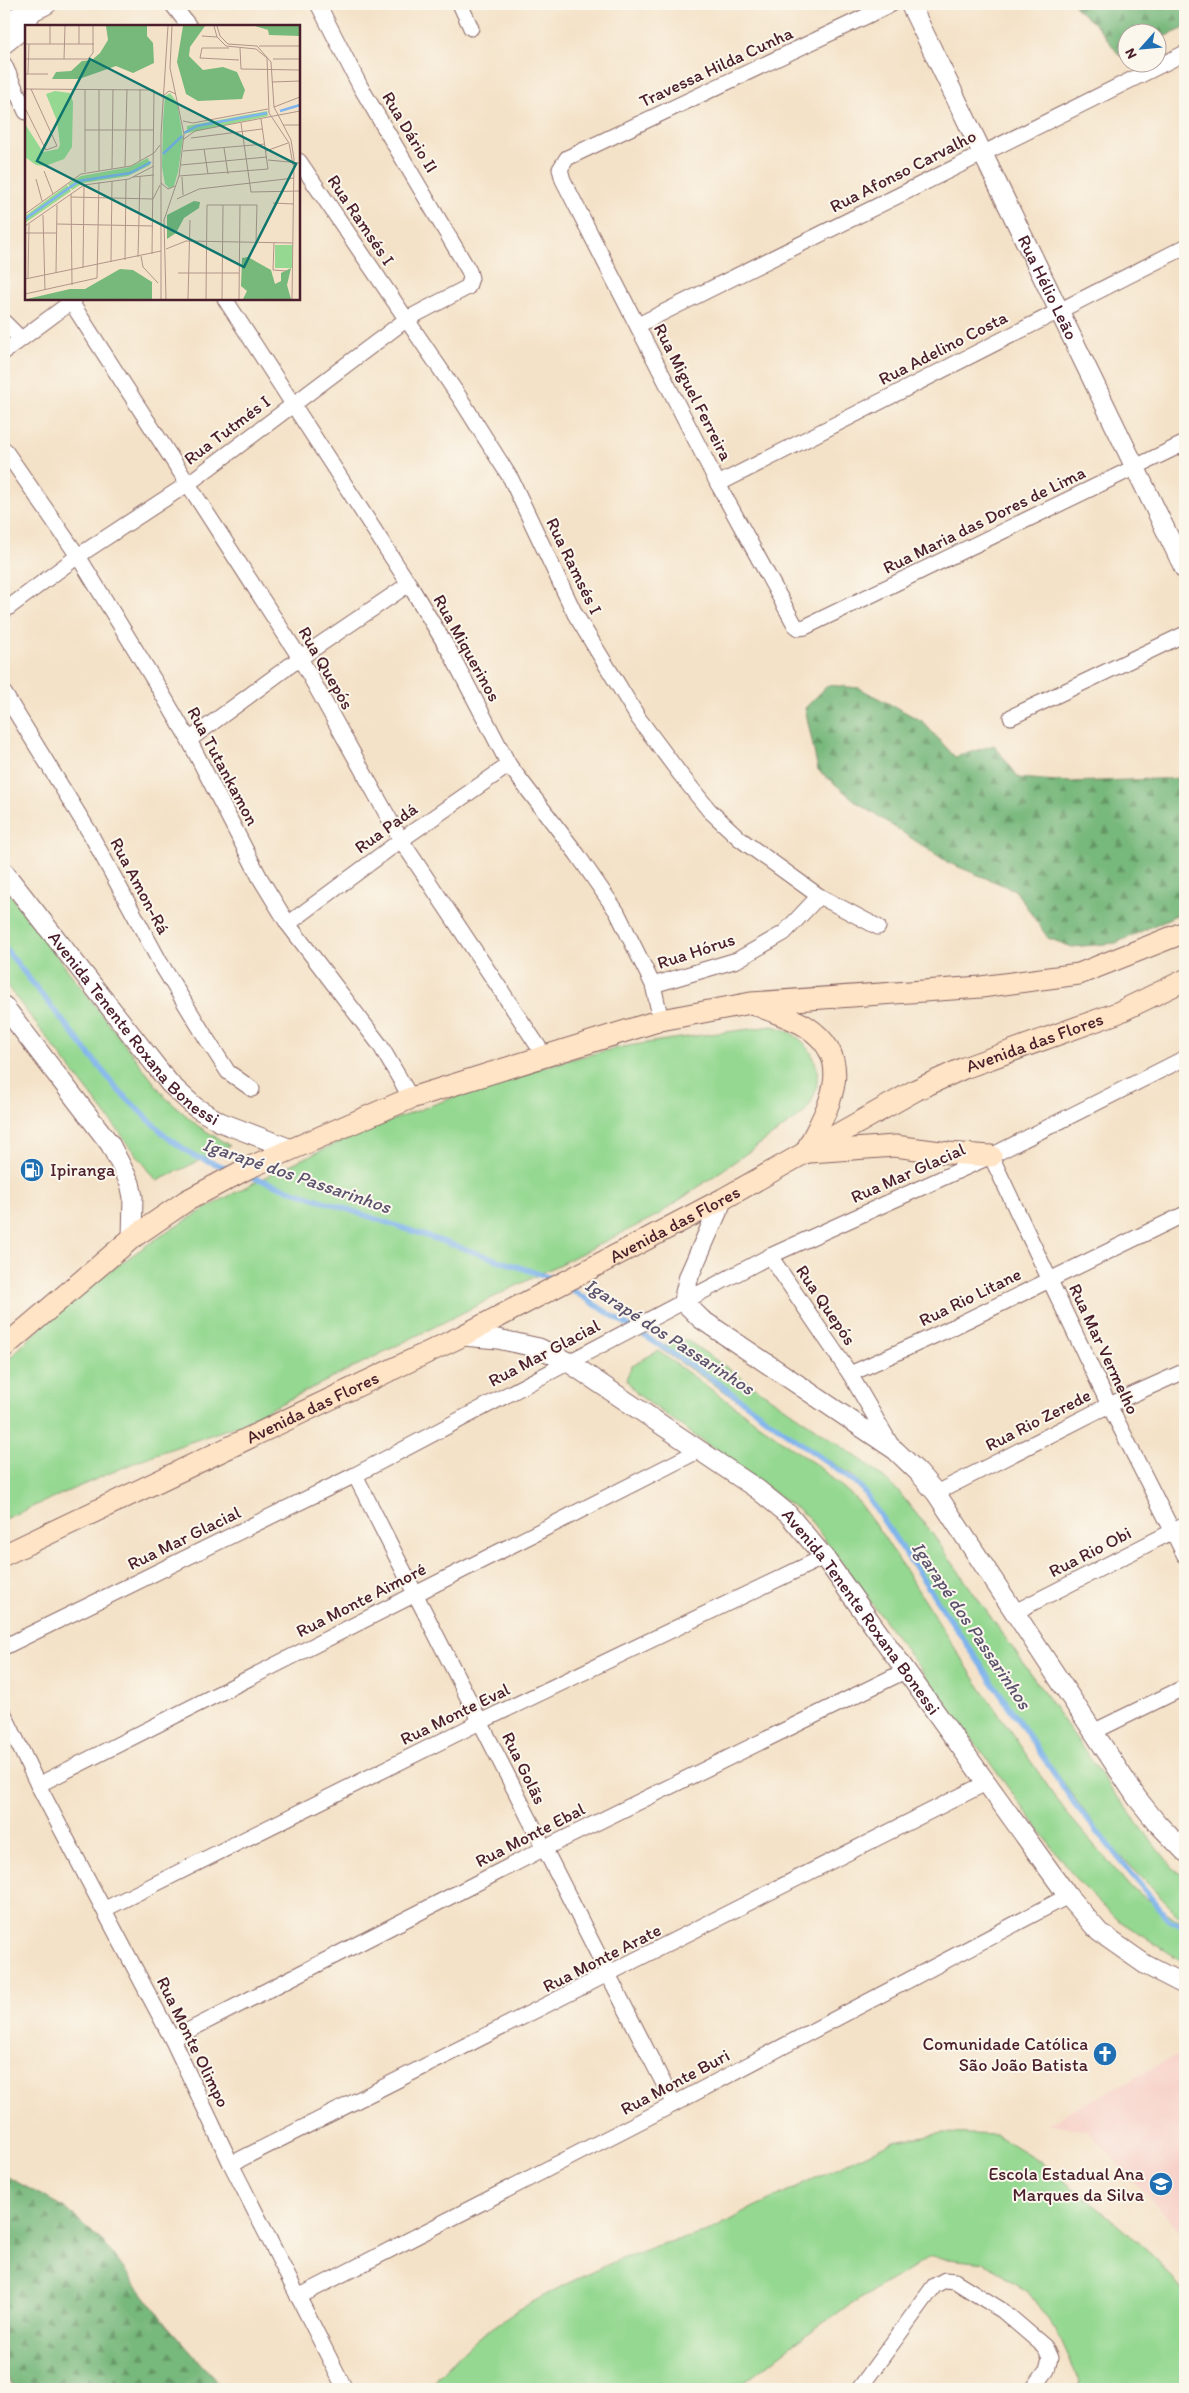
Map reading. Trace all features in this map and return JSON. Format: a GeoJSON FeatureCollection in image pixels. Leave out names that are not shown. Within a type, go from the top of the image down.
{"type":"FeatureCollection","features":[{"type":"Feature","properties":{"kind":"main road"},"geometry":{"type":"LineString","coordinates":[[4,1347],[132,1238],[186,1201],[248,1168],[411,1098],[661,1020],[751,1003],[981,987],[1079,974],[1185,932]]}},
{"type":"Feature","properties":{"kind":"main road","name":"Avenida das Flores"},"geometry":{"type":"LineString","coordinates":[[5,1553],[462,1336],[723,1199],[916,1090],[964,1068],[1117,1013],[1185,980]]}},
{"type":"Feature","properties":{"kind":"main road"},"geometry":{"type":"LineString","coordinates":[[751,1003],[807,1027],[821,1039],[833,1058],[836,1083],[828,1106],[804,1153]]}},
{"type":"Feature","properties":{"kind":"main road"},"geometry":{"type":"LineString","coordinates":[[804,1153],[895,1146],[991,1156]]}},
{"type":"Feature","properties":{"kind":"street"},"geometry":{"type":"LineString","coordinates":[[26,25],[31,14],[47,4]]}},
{"type":"Feature","properties":{"kind":"street"},"geometry":{"type":"LineString","coordinates":[[172,4],[188,25]]}},
{"type":"Feature","properties":{"kind":"street","name":"Rua Dário II"},"geometry":{"type":"LineString","coordinates":[[318,4],[360,86],[469,271],[471,278]]}},
{"type":"Feature","properties":{"kind":"street"},"geometry":{"type":"LineString","coordinates":[[460,4],[471,28]]}},
{"type":"Feature","properties":{"kind":"street","name":"Travessa Hilda Cunha"},"geometry":{"type":"LineString","coordinates":[[560,168],[566,158],[892,4]]}},
{"type":"Feature","properties":{"kind":"street","name":"Rua Hélio Leão"},"geometry":{"type":"LineString","coordinates":[[910,4],[1137,467],[1185,570]]}},
{"type":"Feature","properties":{"kind":"street"},"geometry":{"type":"LineString","coordinates":[[4,22],[19,14],[31,14]]}},
{"type":"Feature","properties":{"kind":"street"},"geometry":{"type":"LineString","coordinates":[[4,44],[25,26]]}},
{"type":"Feature","properties":{"kind":"street","name":"Rua Afonso Carvalho"},"geometry":{"type":"LineString","coordinates":[[638,325],[982,152],[1185,53]]}},
{"type":"Feature","properties":{"kind":"street"},"geometry":{"type":"LineString","coordinates":[[4,64],[25,110]]}},
{"type":"Feature","properties":{"kind":"street","name":"Rua Ramsés I"},"geometry":{"type":"LineString","coordinates":[[300,162],[407,319],[511,479],[575,614],[639,718],[709,810],[740,839],[819,896],[878,927]]}},
{"type":"Feature","properties":{"kind":"street","name":"Rua Miguel Ferreira"},"geometry":{"type":"LineString","coordinates":[[560,168],[563,180],[718,484],[799,628]]}},
{"type":"Feature","properties":{"kind":"street","name":"Rua Adelino Costa"},"geometry":{"type":"LineString","coordinates":[[718,484],[1185,247]]}},
{"type":"Feature","properties":{"kind":"street","name":"Rua Tutmés I"},"geometry":{"type":"LineString","coordinates":[[4,611],[78,556],[189,483],[407,319],[468,287],[471,278]]}},
{"type":"Feature","properties":{"kind":"street"},"geometry":{"type":"LineString","coordinates":[[4,352],[73,300]]}},
{"type":"Feature","properties":{"kind":"street","name":"Rua Quepós"},"geometry":{"type":"LineString","coordinates":[[73,300],[300,658],[401,840],[544,1055]]}},
{"type":"Feature","properties":{"kind":"street","name":"Rua Miquerinos"},"geometry":{"type":"LineString","coordinates":[[226,300],[409,584],[450,652],[509,765],[597,881],[617,912],[653,985],[661,1020]]}},
{"type":"Feature","properties":{"kind":"street"},"geometry":{"type":"LineString","coordinates":[[4,322],[21,339]]}},
{"type":"Feature","properties":{"kind":"street","name":"Rua Maria das Dores de Lima"},"geometry":{"type":"LineString","coordinates":[[799,628],[1137,467],[1185,442]]}},
{"type":"Feature","properties":{"kind":"street","name":"Rua Tutankamon"},"geometry":{"type":"LineString","coordinates":[[4,449],[78,556],[189,740],[260,878],[288,924],[380,1045],[411,1098]]}},
{"type":"Feature","properties":{"kind":"street"},"geometry":{"type":"LineString","coordinates":[[189,740],[300,658],[409,584]]}},
{"type":"Feature","properties":{"kind":"street"},"geometry":{"type":"LineString","coordinates":[[1011,717],[1185,634]]}},
{"type":"Feature","properties":{"kind":"street","name":"Rua Amon-Rá"},"geometry":{"type":"LineString","coordinates":[[4,693],[90,833],[161,964],[228,1072],[252,1089]]}},
{"type":"Feature","properties":{"kind":"street","name":"Rua Padá"},"geometry":{"type":"LineString","coordinates":[[288,924],[401,840],[509,765]]}},
{"type":"Feature","properties":{"kind":"street","name":"Avenida Tenente Roxana Bonessi"},"geometry":{"type":"LineString","coordinates":[[4,872],[170,1084],[196,1107],[220,1122],[292,1149]]}},
{"type":"Feature","properties":{"kind":"street","name":"Rua Hórus"},"geometry":{"type":"LineString","coordinates":[[653,985],[737,960],[784,933],[819,896]]}},
{"type":"Feature","properties":{"kind":"street"},"geometry":{"type":"LineString","coordinates":[[4,1006],[110,1144],[130,1183],[133,1197],[132,1238]]}},
{"type":"Feature","properties":{"kind":"street","name":"Rua Mar Glacial"},"geometry":{"type":"LineString","coordinates":[[4,1647],[354,1475],[770,1256],[991,1156],[1185,1058]]}},
{"type":"Feature","properties":{"kind":"street","name":"Rua Mar Vermelho"},"geometry":{"type":"LineString","coordinates":[[991,1156],[1109,1405],[1179,1528],[1185,1556]]}},
{"type":"Feature","properties":{"kind":"street"},"geometry":{"type":"LineString","coordinates":[[723,1199],[689,1276],[683,1301],[701,1319],[895,1450],[918,1472],[936,1493],[1013,1613],[1137,1798],[1184,1850]]}},
{"type":"Feature","properties":{"kind":"street","name":"Rua Rio Litane"},"geometry":{"type":"LineString","coordinates":[[850,1374],[949,1329],[1050,1278],[1185,1214]]}},
{"type":"Feature","properties":{"kind":"street","name":"Rua Quepós"},"geometry":{"type":"LineString","coordinates":[[770,1256],[850,1374]]}},
{"type":"Feature","properties":{"kind":"street","name":"Avenida Tenente Roxana Bonessi"},"geometry":{"type":"LineString","coordinates":[[462,1336],[498,1339],[540,1348],[568,1362],[758,1489],[788,1514],[824,1557],[907,1670],[1068,1896],[1099,1932],[1146,1965],[1185,1985]]}},
{"type":"Feature","properties":{"kind":"street","name":"Rua Rio Zerede"},"geometry":{"type":"LineString","coordinates":[[936,1493],[1109,1405],[1185,1371]]}},
{"type":"Feature","properties":{"kind":"street"},"geometry":{"type":"LineString","coordinates":[[850,1374],[895,1450]]}},
{"type":"Feature","properties":{"kind":"street","name":"Rua Monte Aimoré"},"geometry":{"type":"LineString","coordinates":[[38,1785],[700,1450]]}},
{"type":"Feature","properties":{"kind":"street","name":"Rua Golãs"},"geometry":{"type":"LineString","coordinates":[[354,1475],[674,2104]]}},
{"type":"Feature","properties":{"kind":"street","name":"Rua Rio Obi"},"geometry":{"type":"LineString","coordinates":[[1013,1613],[1179,1528]]}},
{"type":"Feature","properties":{"kind":"street","name":"Rua Monte Eval"},"geometry":{"type":"LineString","coordinates":[[105,1909],[480,1722],[824,1557]]}},
{"type":"Feature","properties":{"kind":"street","name":"Rua Monte Ebal"},"geometry":{"type":"LineString","coordinates":[[172,2039],[543,1849],[907,1670]]}},
{"type":"Feature","properties":{"kind":"street"},"geometry":{"type":"LineString","coordinates":[[1093,1732],[1185,1687]]}},
{"type":"Feature","properties":{"kind":"street","name":"Rua Monte Olimpo"},"geometry":{"type":"LineString","coordinates":[[4,1714],[38,1785],[172,2039],[232,2164],[345,2389]]}},
{"type":"Feature","properties":{"kind":"street","name":"Rua Monte Arate"},"geometry":{"type":"LineString","coordinates":[[232,2164],[608,1976],[988,1782]]}},
{"type":"Feature","properties":{"kind":"street","name":"Rua Monte Buri"},"geometry":{"type":"LineString","coordinates":[[298,2297],[674,2104],[1068,1896]]}},
{"type":"Feature","properties":{"kind":"street"},"geometry":{"type":"LineString","coordinates":[[858,2389],[934,2286],[945,2280],[955,2280],[1003,2311],[1045,2347],[1050,2358],[1049,2364],[1033,2389]]}},
{"type":"Feature","properties":{"kind":"shaded area","name":"Escola Estadual Ana Marques da Silva"},"geometry":{"type":"Polygon","coordinates":[[[1185,2051],[1185,2237],[1088,2131],[1048,2123],[1185,2051]]]}},
{"type":"Feature","properties":{"kind":"green space"},"geometry":{"type":"Polygon","coordinates":[[[1075,4],[1185,4],[1185,28],[1166,36],[1166,22],[1116,22],[1116,51],[1098,27],[1075,7],[1075,4]]]}},
{"type":"Feature","properties":{"kind":"green space"},"geometry":{"type":"Polygon","coordinates":[[[828,685],[859,688],[922,721],[955,757],[994,745],[1019,778],[1070,782],[1185,778],[1185,911],[1116,943],[1072,947],[1048,938],[1015,890],[949,863],[858,803],[818,770],[805,708],[828,685]]]}},
{"type":"Feature","properties":{"kind":"green space"},"geometry":{"type":"Polygon","coordinates":[[[4,887],[165,1097],[198,1126],[230,1146],[157,1181],[4,982],[4,887]]]}},
{"type":"Feature","properties":{"kind":"green space"},"geometry":{"type":"Polygon","coordinates":[[[772,1026],[787,1031],[799,1039],[808,1049],[814,1060],[817,1073],[812,1101],[803,1114],[658,1215],[236,1426],[145,1458],[4,1519],[4,1364],[51,1319],[101,1278],[154,1241],[209,1207],[325,1148],[385,1123],[489,1085],[533,1070],[623,1047],[772,1026]]]}},
{"type":"Feature","properties":{"kind":"green space"},"geometry":{"type":"Polygon","coordinates":[[[674,1340],[688,1341],[870,1466],[898,1491],[931,1532],[1115,1794],[1173,1868],[1185,1876],[1185,1920],[1111,1846],[1078,1803],[976,1660],[857,1479],[660,1349],[674,1340]]]}},
{"type":"Feature","properties":{"kind":"green space"},"geometry":{"type":"Polygon","coordinates":[[[658,1351],[820,1468],[855,1498],[884,1537],[974,1678],[1064,1810],[1130,1887],[1185,1925],[1185,1963],[1115,1918],[1075,1878],[808,1517],[637,1394],[626,1379],[632,1365],[658,1351]]]}},
{"type":"Feature","properties":{"kind":"green space"},"geometry":{"type":"Polygon","coordinates":[[[944,2133],[997,2135],[1041,2162],[1120,2226],[1157,2260],[1185,2294],[1185,2389],[1078,2389],[1080,2383],[1057,2332],[1028,2292],[984,2263],[931,2257],[842,2310],[800,2339],[736,2389],[429,2389],[439,2375],[476,2339],[518,2310],[564,2285],[611,2263],[658,2245],[708,2232],[752,2208],[894,2141],[944,2133]]]}},
{"type":"Feature","properties":{"kind":"green space"},"geometry":{"type":"Polygon","coordinates":[[[4,2175],[65,2208],[103,2242],[166,2324],[223,2389],[16,2389],[4,2374],[4,2175]]]}},
{"type":"Feature","properties":{"kind":"waterway","name":"Igarapé dos Passarinhos"},"geometry":{"type":"LineString","coordinates":[[4,947],[117,1089],[167,1137],[194,1156],[233,1170]]}},
{"type":"Feature","properties":{"kind":"waterway","name":"Igarapé dos Passarinhos"},"geometry":{"type":"LineString","coordinates":[[246,1175],[557,1280]]}},
{"type":"Feature","properties":{"kind":"waterway","name":"Igarapé dos Passarinhos"},"geometry":{"type":"LineString","coordinates":[[567,1287],[708,1376],[860,1486],[1074,1803],[1169,1920],[1185,1928]]}},
{"type":"Feature","properties":{"kind":"place","name":"Ipiranga"},"geometry":{"type":"Point","coordinates":[32,1170]}},
{"type":"Feature","properties":{"kind":"place","name":"Comunidade Católica São João Batista"},"geometry":{"type":"Point","coordinates":[1105,2054]}},
{"type":"Feature","properties":{"kind":"place","name":"Escola Estadual Ana Marques da Silva"},"geometry":{"type":"Point","coordinates":[1161,2184]}}]}
